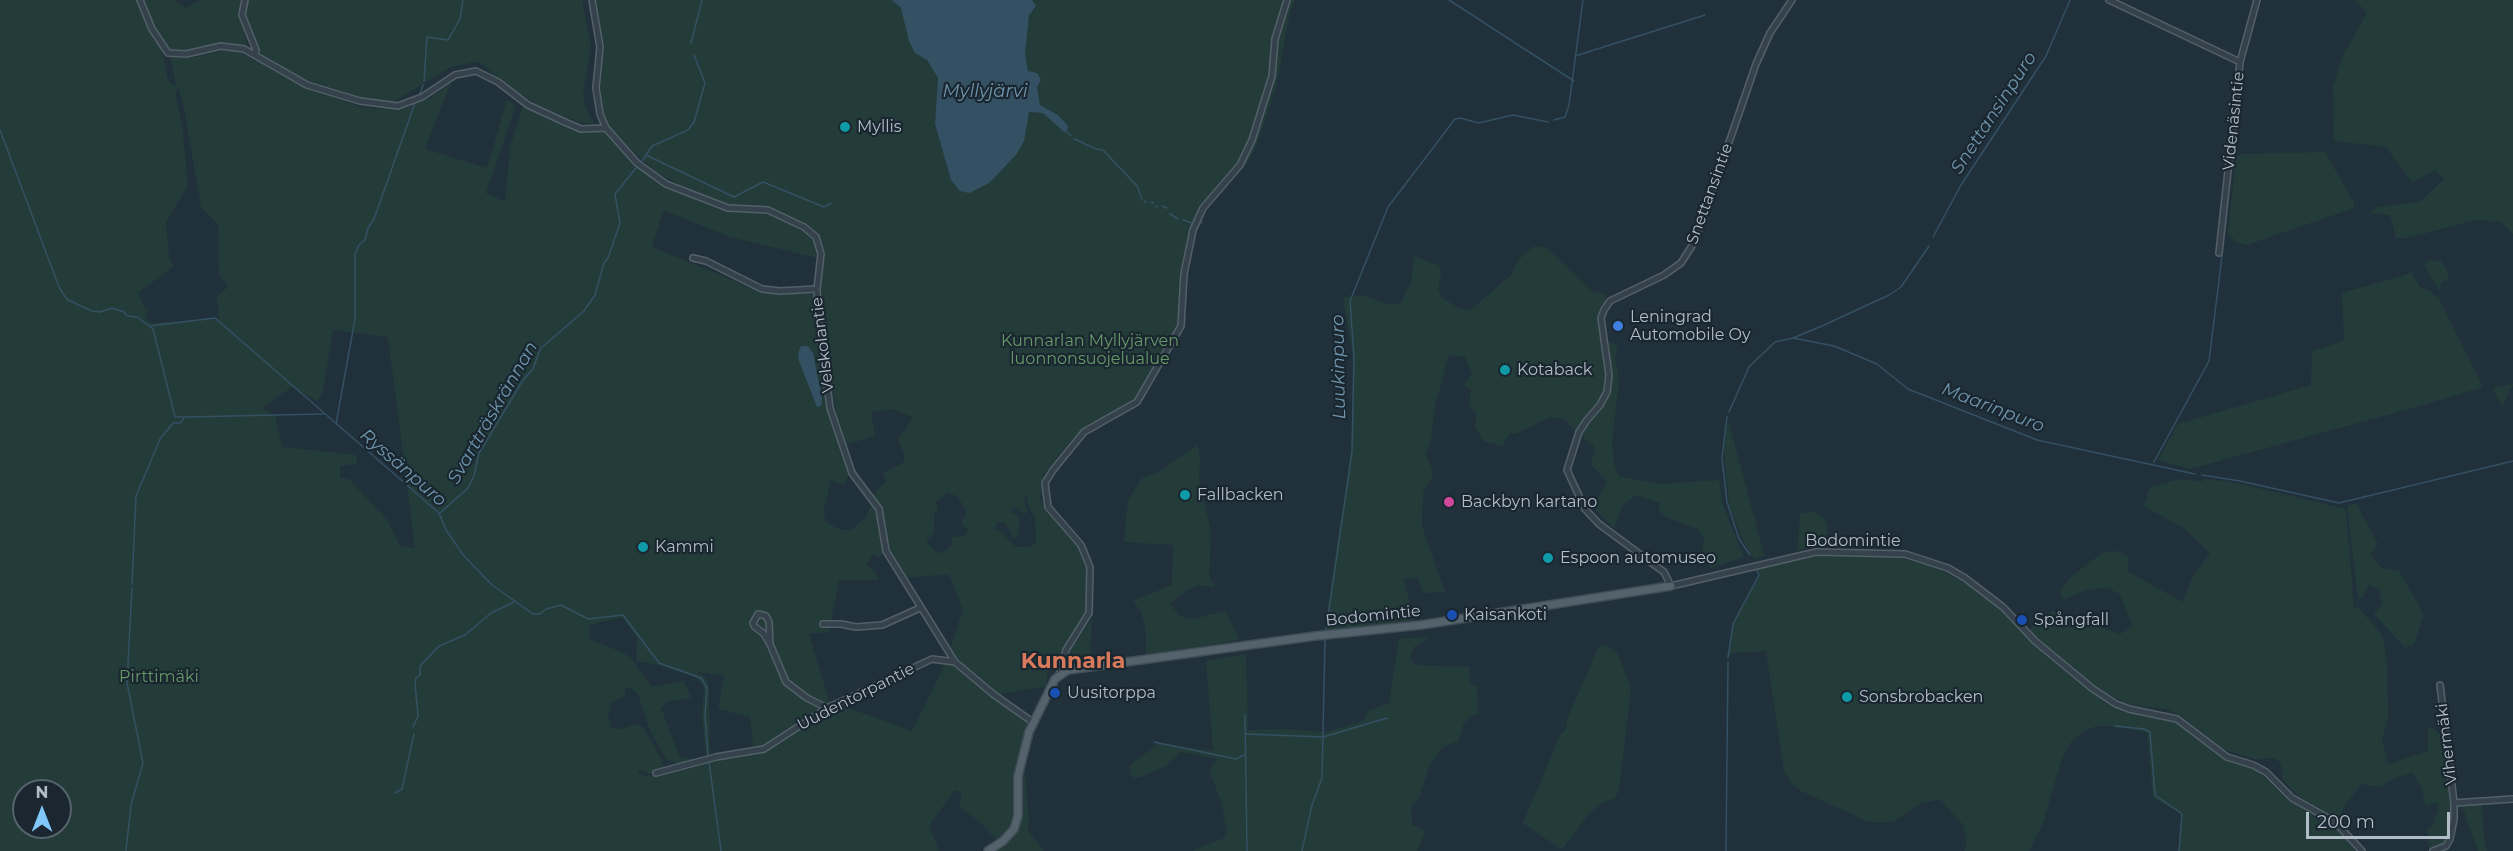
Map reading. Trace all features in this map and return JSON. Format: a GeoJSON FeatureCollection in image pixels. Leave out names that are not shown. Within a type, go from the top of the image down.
{"type":"FeatureCollection","features":[{"type":"Feature","properties":{"kind":"main road","name":"Bodomintie"},"geometry":{"type":"LineString","coordinates":[[1059,675],[1074,669],[1315,636],[1421,625],[1671,586]]}},
{"type":"Feature","properties":{"kind":"main road"},"geometry":{"type":"LineString","coordinates":[[988,851],[1008,837],[1016,823],[1019,765],[1034,723],[1059,675]]}},
{"type":"Feature","properties":{"kind":"street"},"geometry":{"type":"LineString","coordinates":[[140,0],[152,30],[168,53],[186,54],[221,46],[244,49],[307,85],[360,101],[387,106],[398,106],[422,97],[455,75],[476,71],[498,82],[528,105],[580,129],[606,128]]}},
{"type":"Feature","properties":{"kind":"street"},"geometry":{"type":"LineString","coordinates":[[245,0],[242,15],[256,50],[255,55]]}},
{"type":"Feature","properties":{"kind":"street","name":"Velskolantie"},"geometry":{"type":"LineString","coordinates":[[592,0],[600,47],[597,103],[606,128],[637,163],[666,184],[728,208],[768,210],[812,233],[821,249],[817,289],[821,346],[833,418],[852,473],[879,509],[886,552],[955,662],[993,694],[1034,723]]}},
{"type":"Feature","properties":{"kind":"street"},"geometry":{"type":"LineString","coordinates":[[1059,675],[1066,650],[1089,613],[1090,567],[1081,545],[1048,507],[1045,483],[1084,432],[1137,402],[1181,326],[1184,274],[1194,230],[1203,208],[1240,165],[1252,140],[1272,76],[1275,39],[1287,0]]}},
{"type":"Feature","properties":{"kind":"street","name":"Snettansintie"},"geometry":{"type":"LineString","coordinates":[[1671,586],[1664,572],[1590,517],[1568,474],[1569,461],[1580,432],[1607,392],[1609,375],[1601,318],[1604,309],[1610,301],[1664,275],[1681,263],[1695,241],[1756,64],[1770,33],[1792,0]]}},
{"type":"Feature","properties":{"kind":"street","name":"Videnäsintie"},"geometry":{"type":"LineString","coordinates":[[2109,0],[2240,62],[2220,253]]}},
{"type":"Feature","properties":{"kind":"street"},"geometry":{"type":"LineString","coordinates":[[2240,62],[2257,0]]}},
{"type":"Feature","properties":{"kind":"street"},"geometry":{"type":"LineString","coordinates":[[693,258],[706,261],[762,289],[780,291],[817,289]]}},
{"type":"Feature","properties":{"kind":"street","name":"Bodomintie"},"geometry":{"type":"LineString","coordinates":[[1671,586],[1816,552],[1905,554],[1929,560],[1948,568],[1985,592],[2003,607],[2035,641],[2093,689],[2128,709],[2177,719],[2227,757],[2253,765],[2266,772],[2292,798],[2335,822],[2362,851]]}},
{"type":"Feature","properties":{"kind":"street"},"geometry":{"type":"LineString","coordinates":[[823,624],[856,627],[882,625],[920,609]]}},
{"type":"Feature","properties":{"kind":"street"},"geometry":{"type":"LineString","coordinates":[[770,644],[769,622],[766,616],[759,614],[753,623],[754,626],[764,634],[770,644],[786,681],[807,698],[827,708]]}},
{"type":"Feature","properties":{"kind":"street","name":"Uudentorpantie"},"geometry":{"type":"LineString","coordinates":[[656,773],[705,760],[764,749],[827,708],[932,659],[955,662]]}},
{"type":"Feature","properties":{"kind":"street","name":"Vihermäki"},"geometry":{"type":"LineString","coordinates":[[2433,851],[2446,846],[2450,839],[2454,819],[2440,685]]}},
{"type":"Feature","properties":{"kind":"street"},"geometry":{"type":"LineString","coordinates":[[2454,803],[2513,799]]}},
{"type":"Feature","properties":{"kind":"green space","name":"Pirttimäki"},"geometry":{"type":"Polygon","coordinates":[[[0,0],[137,0],[151,35],[162,50],[167,78],[177,87],[170,58],[195,57],[226,50],[241,53],[303,87],[364,108],[402,110],[432,97],[451,82],[425,149],[487,168],[507,100],[516,105],[486,193],[505,202],[510,147],[523,106],[572,128],[603,129],[635,165],[664,187],[721,210],[737,213],[762,212],[774,215],[810,235],[817,245],[818,258],[730,237],[663,210],[652,247],[766,294],[814,294],[818,346],[827,409],[849,474],[844,485],[831,480],[824,509],[825,521],[836,528],[850,531],[866,517],[873,504],[883,553],[880,557],[873,554],[866,565],[875,571],[879,580],[839,580],[829,632],[809,634],[829,701],[912,731],[947,660],[1027,723],[1015,766],[1015,808],[1011,825],[996,840],[983,825],[959,806],[962,792],[955,790],[929,826],[939,851],[0,851],[0,0]],[[178,87],[175,94],[182,125],[188,185],[166,222],[169,257],[174,266],[138,293],[144,307],[148,309],[145,318],[151,323],[219,319],[217,296],[228,287],[219,274],[218,225],[201,207],[184,107],[178,87]],[[333,330],[323,391],[318,401],[292,387],[262,408],[275,415],[282,447],[356,455],[357,464],[340,466],[340,478],[349,479],[387,520],[400,546],[415,548],[388,337],[333,330]],[[622,617],[589,625],[590,639],[626,654],[652,687],[684,681],[691,698],[667,702],[661,708],[680,757],[693,759],[679,764],[667,760],[650,730],[638,694],[629,687],[625,689],[625,695],[611,703],[608,716],[611,728],[621,729],[636,724],[643,727],[662,760],[663,767],[659,770],[649,774],[644,770],[639,771],[638,774],[647,776],[753,746],[750,717],[718,709],[724,676],[697,672],[705,677],[709,687],[710,756],[706,758],[702,683],[695,677],[658,665],[636,661],[637,638],[622,617]]]}},
{"type":"Feature","properties":{"kind":"green space"},"geometry":{"type":"Polygon","coordinates":[[[144,0],[174,0],[186,8],[201,0],[244,0],[240,15],[247,44],[245,47],[226,42],[186,51],[171,50],[164,45],[155,30],[144,0]]]}},
{"type":"Feature","properties":{"kind":"green space"},"geometry":{"type":"Polygon","coordinates":[[[247,0],[582,0],[591,46],[583,95],[586,109],[595,124],[578,122],[540,106],[501,82],[483,64],[474,62],[451,67],[391,103],[373,102],[297,77],[257,50],[245,23],[244,6],[247,0]]]}},
{"type":"Feature","properties":{"kind":"green space","name":"Kunnarlan Myllyjärven luonnonsuojelualue"},"geometry":{"type":"Polygon","coordinates":[[[594,0],[893,0],[901,8],[915,53],[927,60],[938,78],[935,124],[951,180],[1027,116],[1028,112],[1043,113],[1068,132],[1058,115],[1040,105],[1037,83],[1033,74],[1028,72],[1023,48],[1029,15],[1036,6],[1032,0],[1295,0],[1290,12],[1276,88],[1255,149],[1248,162],[1220,195],[1218,190],[1206,203],[1189,248],[1182,325],[1139,396],[1133,402],[1088,427],[1070,441],[1043,475],[1040,498],[1045,509],[1078,546],[1088,573],[1086,614],[1059,660],[1053,663],[1047,675],[1046,686],[998,695],[963,664],[950,650],[963,609],[949,574],[905,578],[886,544],[884,514],[873,495],[886,481],[883,473],[903,463],[905,456],[898,439],[913,417],[893,409],[871,412],[875,436],[846,445],[837,416],[822,334],[820,289],[825,252],[822,242],[814,231],[776,210],[763,206],[728,206],[689,190],[656,172],[621,140],[607,123],[600,102],[602,47],[594,0]],[[948,493],[936,502],[938,510],[934,514],[934,533],[926,541],[937,553],[944,552],[952,545],[951,537],[965,536],[968,530],[961,523],[967,512],[957,496],[948,493]],[[1028,495],[1023,499],[1028,512],[1024,514],[1015,507],[1011,512],[1018,516],[1020,525],[1017,537],[1013,538],[1004,522],[997,522],[995,530],[1000,531],[1016,547],[1031,547],[1036,542],[1035,519],[1027,502],[1028,495]]]}},
{"type":"Feature","properties":{"kind":"green space"},"geometry":{"type":"Polygon","coordinates":[[[2355,0],[2513,0],[2513,234],[2501,222],[2476,220],[2407,238],[2396,238],[2390,215],[2369,213],[2377,207],[2420,202],[2444,179],[2435,171],[2412,182],[2386,147],[2334,141],[2333,87],[2343,55],[2367,13],[2355,0]]]}},
{"type":"Feature","properties":{"kind":"green space"},"geometry":{"type":"Polygon","coordinates":[[[2325,152],[2354,203],[2354,208],[2247,245],[2236,242],[2228,233],[2236,157],[2241,154],[2325,152]]]}},
{"type":"Feature","properties":{"kind":"green space"},"geometry":{"type":"Polygon","coordinates":[[[1535,246],[1547,248],[1593,292],[1605,294],[1606,301],[1600,311],[1600,340],[1618,345],[1615,357],[1619,379],[1612,442],[1615,469],[1620,477],[1660,484],[1719,480],[1723,506],[1744,557],[1710,568],[1702,547],[1705,540],[1698,529],[1668,518],[1658,510],[1661,503],[1636,495],[1623,505],[1614,529],[1595,509],[1596,502],[1607,482],[1591,464],[1595,447],[1575,431],[1565,419],[1550,417],[1515,434],[1510,433],[1502,446],[1483,441],[1475,426],[1477,414],[1469,406],[1471,389],[1463,385],[1472,374],[1465,357],[1449,355],[1435,406],[1431,440],[1425,454],[1433,477],[1423,491],[1422,526],[1445,592],[1423,593],[1418,578],[1404,579],[1414,623],[1324,632],[1351,451],[1353,358],[1343,297],[1364,296],[1392,305],[1402,302],[1411,281],[1414,256],[1439,266],[1441,275],[1438,289],[1441,297],[1458,308],[1467,310],[1474,307],[1512,274],[1519,259],[1535,246]]]}},
{"type":"Feature","properties":{"kind":"green space"},"geometry":{"type":"Polygon","coordinates":[[[2429,260],[2441,261],[2449,274],[2447,280],[2441,282],[2440,291],[2424,265],[2429,260]]]}},
{"type":"Feature","properties":{"kind":"green space"},"geometry":{"type":"Polygon","coordinates":[[[2411,272],[2420,287],[2439,299],[2483,387],[2190,469],[2158,460],[2178,424],[2311,385],[2312,351],[2344,341],[2342,293],[2411,272]]]}},
{"type":"Feature","properties":{"kind":"green space"},"geometry":{"type":"Polygon","coordinates":[[[2513,384],[2502,407],[2493,388],[2513,384]]]}},
{"type":"Feature","properties":{"kind":"green space"},"geometry":{"type":"Polygon","coordinates":[[[1728,419],[1764,555],[1754,560],[1742,539],[1729,505],[1724,450],[1728,419]]]}},
{"type":"Feature","properties":{"kind":"green space"},"geometry":{"type":"Polygon","coordinates":[[[1197,445],[1200,457],[1199,482],[1211,531],[1209,576],[1215,587],[1198,585],[1183,593],[1170,604],[1180,616],[1193,619],[1226,611],[1239,640],[1146,655],[1146,630],[1141,612],[1133,601],[1172,585],[1173,545],[1124,542],[1128,500],[1142,478],[1159,472],[1197,445]]]}},
{"type":"Feature","properties":{"kind":"green space"},"geometry":{"type":"Polygon","coordinates":[[[2180,479],[2232,482],[2346,509],[2354,609],[2358,607],[2382,635],[2387,661],[2388,717],[2382,739],[2388,764],[2428,751],[2428,729],[2431,727],[2443,736],[2453,817],[2449,837],[2439,848],[2429,849],[2427,828],[2433,826],[2438,809],[2437,802],[2425,806],[2422,787],[2412,773],[2394,778],[2380,787],[2362,784],[2346,803],[2339,819],[2300,798],[2283,780],[2281,763],[2274,758],[2255,759],[2231,752],[2219,746],[2183,717],[2166,709],[2128,704],[2109,695],[2078,674],[2030,631],[2035,619],[2053,611],[2120,634],[2132,626],[2120,594],[2107,588],[2085,590],[2063,600],[2060,591],[2071,577],[2102,553],[2118,551],[2128,557],[2128,572],[2183,602],[2193,576],[2210,553],[2185,529],[2144,506],[2150,487],[2180,479]]]}},
{"type":"Feature","properties":{"kind":"green space"},"geometry":{"type":"Polygon","coordinates":[[[2356,503],[2378,544],[2370,555],[2382,568],[2399,571],[2424,615],[2414,644],[2405,648],[2374,614],[2382,604],[2379,589],[2368,585],[2363,597],[2358,599],[2347,506],[2356,503]]]}},
{"type":"Feature","properties":{"kind":"green space"},"geometry":{"type":"Polygon","coordinates":[[[1814,511],[1825,519],[1828,528],[1823,546],[1795,550],[1798,546],[1800,514],[1814,511]]]}},
{"type":"Feature","properties":{"kind":"green space"},"geometry":{"type":"Polygon","coordinates":[[[1894,556],[1930,564],[1977,590],[2003,609],[2027,636],[2083,685],[2118,707],[2174,721],[2225,760],[2255,769],[2286,798],[2337,827],[2355,851],[2179,851],[2182,814],[2153,798],[2147,732],[2108,726],[2097,726],[2084,731],[2071,742],[2062,758],[2043,824],[2029,851],[1964,851],[1967,844],[1963,825],[1940,799],[1920,804],[1894,821],[1880,823],[1867,821],[1801,791],[1791,783],[1784,771],[1766,651],[1733,653],[1728,657],[1733,624],[1759,575],[1756,569],[1808,557],[1894,556]]]}},
{"type":"Feature","properties":{"kind":"green space"},"geometry":{"type":"Polygon","coordinates":[[[1092,619],[1090,660],[1064,663],[1068,651],[1092,619]]]}},
{"type":"Feature","properties":{"kind":"green space"},"geometry":{"type":"Polygon","coordinates":[[[1430,637],[1413,648],[1410,659],[1416,665],[1469,667],[1470,684],[1477,686],[1478,714],[1471,716],[1464,723],[1458,741],[1443,747],[1429,766],[1420,796],[1411,807],[1412,825],[1425,831],[1417,851],[1192,851],[1224,838],[1227,833],[1221,801],[1210,773],[1211,766],[1217,760],[1180,752],[1166,766],[1141,777],[1134,778],[1130,773],[1130,765],[1159,743],[1213,751],[1206,661],[1246,654],[1248,730],[1280,729],[1327,732],[1363,721],[1369,710],[1389,703],[1399,639],[1430,637]]]}},
{"type":"Feature","properties":{"kind":"green space"},"geometry":{"type":"Polygon","coordinates":[[[1600,644],[1608,646],[1617,653],[1631,688],[1619,790],[1615,798],[1598,805],[1588,815],[1564,847],[1560,849],[1523,823],[1560,735],[1566,729],[1567,719],[1600,644]]]}},
{"type":"Feature","properties":{"kind":"green space"},"geometry":{"type":"Polygon","coordinates":[[[1021,768],[1025,771],[1029,822],[1027,829],[1044,851],[992,851],[1015,832],[1021,768]]]}},
{"type":"Feature","properties":{"kind":"green space"},"geometry":{"type":"Polygon","coordinates":[[[2482,804],[2484,840],[2487,851],[2478,851],[2463,809],[2457,808],[2457,805],[2482,804]]]}},
{"type":"Feature","properties":{"kind":"water","name":"Myllyjärvi"},"geometry":{"type":"Polygon","coordinates":[[[892,0],[1032,0],[1036,6],[1029,15],[1025,54],[1028,71],[1037,73],[1041,80],[1037,87],[1040,105],[1058,115],[1068,126],[1067,132],[1064,132],[1043,113],[1029,112],[1024,141],[1016,155],[989,183],[969,193],[960,191],[951,180],[935,124],[938,78],[927,60],[915,53],[909,41],[901,8],[892,0]]]}},
{"type":"Feature","properties":{"kind":"water"},"geometry":{"type":"Polygon","coordinates":[[[801,346],[808,346],[813,353],[822,397],[821,406],[817,407],[799,361],[798,354],[801,346]]]}},
{"type":"Feature","properties":{"kind":"waterway"},"geometry":{"type":"LineString","coordinates":[[424,81],[427,37],[448,40],[460,19],[463,0]]}},
{"type":"Feature","properties":{"kind":"waterway","name":"Svartträskrännan"},"geometry":{"type":"LineString","coordinates":[[691,43],[702,0]]}},
{"type":"Feature","properties":{"kind":"waterway"},"geometry":{"type":"LineString","coordinates":[[1449,0],[1574,81]]}},
{"type":"Feature","properties":{"kind":"waterway","name":"Luukinpuro"},"geometry":{"type":"LineString","coordinates":[[1554,120],[1565,117],[1569,105],[1583,0]]}},
{"type":"Feature","properties":{"kind":"waterway","name":"Snettansinpuro"},"geometry":{"type":"LineString","coordinates":[[1933,237],[1961,185],[2046,56],[2070,0]]}},
{"type":"Feature","properties":{"kind":"waterway"},"geometry":{"type":"LineString","coordinates":[[1575,56],[1705,15]]}},
{"type":"Feature","properties":{"kind":"waterway","name":"Svartträskrännan"},"geometry":{"type":"LineString","coordinates":[[642,161],[652,146],[688,130],[694,122],[705,83],[694,55]]}},
{"type":"Feature","properties":{"kind":"waterway"},"geometry":{"type":"LineString","coordinates":[[420,94],[423,85]]}},
{"type":"Feature","properties":{"kind":"waterway"},"geometry":{"type":"LineString","coordinates":[[336,424],[355,319],[355,254],[359,245],[365,240],[368,228],[374,219],[415,103]]}},
{"type":"Feature","properties":{"kind":"waterway","name":"Luukinpuro"},"geometry":{"type":"LineString","coordinates":[[1326,630],[1352,452],[1354,357],[1350,301],[1388,207],[1455,119],[1460,118],[1479,123],[1513,115],[1548,122]]}},
{"type":"Feature","properties":{"kind":"waterway"},"geometry":{"type":"LineString","coordinates":[[0,130],[64,295],[68,300],[92,311],[100,312],[112,308],[124,312],[127,316],[137,317],[148,325]]}},
{"type":"Feature","properties":{"kind":"waterway"},"geometry":{"type":"LineString","coordinates":[[1067,132],[1071,136]]}},
{"type":"Feature","properties":{"kind":"waterway"},"geometry":{"type":"LineString","coordinates":[[1074,139],[1103,150],[1137,186],[1142,199]]}},
{"type":"Feature","properties":{"kind":"waterway"},"geometry":{"type":"LineString","coordinates":[[646,155],[734,197],[763,182],[824,207],[831,203]]}},
{"type":"Feature","properties":{"kind":"waterway","name":"Svartträskrännan"},"geometry":{"type":"LineString","coordinates":[[440,513],[468,488],[474,476],[479,453],[523,380],[533,369],[540,349],[584,311],[595,295],[604,263],[608,258],[620,223],[615,194],[636,168]]}},
{"type":"Feature","properties":{"kind":"waterway"},"geometry":{"type":"LineString","coordinates":[[1162,206],[1167,208]]}},
{"type":"Feature","properties":{"kind":"waterway"},"geometry":{"type":"LineString","coordinates":[[1170,214],[1178,219]]}},
{"type":"Feature","properties":{"kind":"waterway"},"geometry":{"type":"LineString","coordinates":[[1183,220],[1192,223]]}},
{"type":"Feature","properties":{"kind":"waterway","name":"Snettansinpuro"},"geometry":{"type":"LineString","coordinates":[[1729,412],[1749,367],[1775,342],[1793,338],[1889,295],[1901,287],[1929,246]]}},
{"type":"Feature","properties":{"kind":"waterway"},"geometry":{"type":"LineString","coordinates":[[2154,462],[2209,361],[2222,256]]}},
{"type":"Feature","properties":{"kind":"waterway","name":"Ryssänpuro"},"geometry":{"type":"LineString","coordinates":[[132,584],[136,496],[160,439],[173,423],[180,423],[185,417],[175,417],[153,329],[149,326],[215,318],[439,513],[446,530],[464,556],[492,585],[533,614],[540,614],[546,609],[561,605],[588,619],[623,615],[659,663],[701,678],[707,688],[705,715],[708,756]]}},
{"type":"Feature","properties":{"kind":"waterway","name":"Maarinpuro"},"geometry":{"type":"LineString","coordinates":[[1793,338],[1834,346],[1877,364],[1908,389],[2037,440],[2195,474]]}},
{"type":"Feature","properties":{"kind":"waterway"},"geometry":{"type":"LineString","coordinates":[[186,417],[323,414]]}},
{"type":"Feature","properties":{"kind":"waterway"},"geometry":{"type":"LineString","coordinates":[[1727,417],[1722,458],[1727,502],[1739,539],[1750,555]]}},
{"type":"Feature","properties":{"kind":"waterway","name":"Maarinpuro"},"geometry":{"type":"LineString","coordinates":[[2202,475],[2339,503],[2513,461]]}},
{"type":"Feature","properties":{"kind":"waterway"},"geometry":{"type":"LineString","coordinates":[[1728,657],[1733,624],[1759,575],[1756,569]]}},
{"type":"Feature","properties":{"kind":"waterway"},"geometry":{"type":"LineString","coordinates":[[126,851],[131,805],[143,763],[127,683],[132,588]]}},
{"type":"Feature","properties":{"kind":"waterway"},"geometry":{"type":"LineString","coordinates":[[413,727],[418,716],[415,684],[416,678],[420,675],[420,666],[439,646],[465,635],[491,613],[514,602]]}},
{"type":"Feature","properties":{"kind":"waterway","name":"Luukinpuro"},"geometry":{"type":"LineString","coordinates":[[1302,851],[1312,805],[1322,778],[1325,639]]}},
{"type":"Feature","properties":{"kind":"waterway"},"geometry":{"type":"LineString","coordinates":[[1726,851],[1728,662]]}},
{"type":"Feature","properties":{"kind":"waterway"},"geometry":{"type":"LineString","coordinates":[[1245,715],[1247,851]]}},
{"type":"Feature","properties":{"kind":"waterway"},"geometry":{"type":"LineString","coordinates":[[1246,734],[1323,737],[1387,718]]}},
{"type":"Feature","properties":{"kind":"waterway"},"geometry":{"type":"LineString","coordinates":[[2115,726],[2144,729],[2150,732],[2155,795],[2182,814],[2179,851]]}},
{"type":"Feature","properties":{"kind":"waterway"},"geometry":{"type":"LineString","coordinates":[[395,793],[402,789],[414,734]]}},
{"type":"Feature","properties":{"kind":"waterway"},"geometry":{"type":"LineString","coordinates":[[1154,742],[1236,759],[1244,755]]}},
{"type":"Feature","properties":{"kind":"waterway","name":"Ryssänpuro"},"geometry":{"type":"LineString","coordinates":[[709,762],[721,851]]}},
{"type":"Feature","properties":{"kind":"place","name":"Myllis"},"geometry":{"type":"Point","coordinates":[845,127]}},
{"type":"Feature","properties":{"kind":"place","name":"Leningrad Automobile Oy"},"geometry":{"type":"Point","coordinates":[1618,326]}},
{"type":"Feature","properties":{"kind":"place","name":"Kotaback"},"geometry":{"type":"Point","coordinates":[1505,370]}},
{"type":"Feature","properties":{"kind":"place","name":"Fallbacken"},"geometry":{"type":"Point","coordinates":[1185,495]}},
{"type":"Feature","properties":{"kind":"place","name":"Backbyn kartano"},"geometry":{"type":"Point","coordinates":[1449,502]}},
{"type":"Feature","properties":{"kind":"place","name":"Kammi"},"geometry":{"type":"Point","coordinates":[643,547]}},
{"type":"Feature","properties":{"kind":"place","name":"Espoon automuseo"},"geometry":{"type":"Point","coordinates":[1548,558]}},
{"type":"Feature","properties":{"kind":"place","name":"Kaisankoti"},"geometry":{"type":"Point","coordinates":[1452,615]}},
{"type":"Feature","properties":{"kind":"place","name":"Spångfall"},"geometry":{"type":"Point","coordinates":[2022,620]}},
{"type":"Feature","properties":{"kind":"place","name":"Uusitorppa"},"geometry":{"type":"Point","coordinates":[1055,693]}},
{"type":"Feature","properties":{"kind":"place","name":"Sonsbrobacken"},"geometry":{"type":"Point","coordinates":[1847,697]}},
{"type":"Feature","properties":{"kind":"district","name":"Kunnarla"},"geometry":{"type":"Point","coordinates":[1073,662]}}]}
